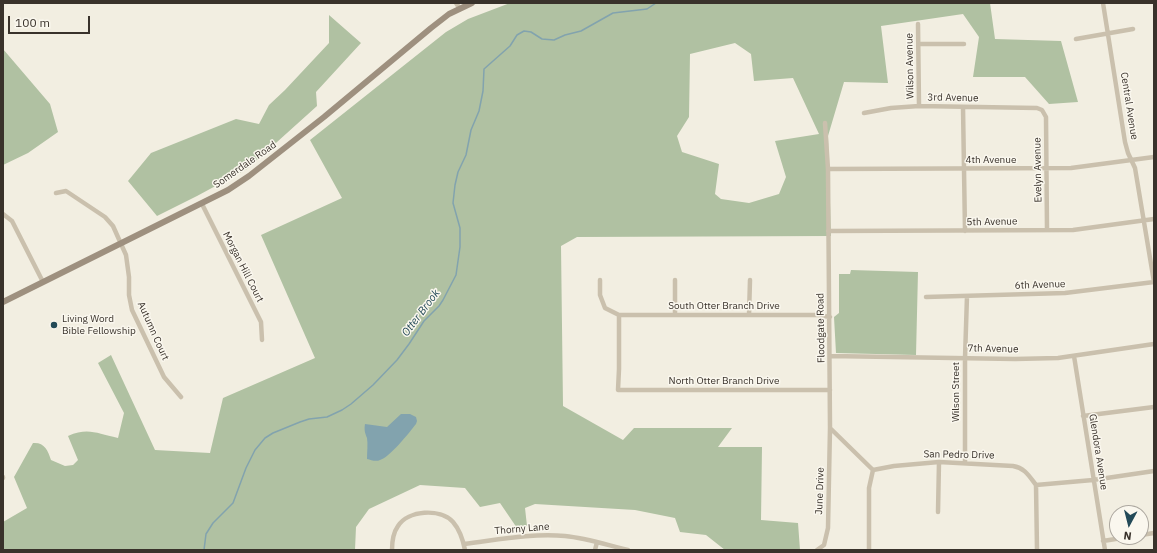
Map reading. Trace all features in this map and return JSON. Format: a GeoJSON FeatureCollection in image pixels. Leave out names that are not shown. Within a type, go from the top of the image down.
{"type":"FeatureCollection","features":[{"type":"Feature","properties":{"kind":"main road","name":"Somerdale Road"},"geometry":{"type":"LineString","coordinates":[[3,302],[228,190],[249,176],[324,117],[449,14],[472,3]]}},
{"type":"Feature","properties":{"kind":"street"},"geometry":{"type":"LineString","coordinates":[[456,3],[460,9]]}},
{"type":"Feature","properties":{"kind":"street","name":"Central Avenue"},"geometry":{"type":"LineString","coordinates":[[1103,3],[1128,153],[1135,168],[1154,282]]}},
{"type":"Feature","properties":{"kind":"street","name":"Wilson Avenue"},"geometry":{"type":"LineString","coordinates":[[918,24],[919,106]]}},
{"type":"Feature","properties":{"kind":"street"},"geometry":{"type":"LineString","coordinates":[[1076,39],[1134,29]]}},
{"type":"Feature","properties":{"kind":"street"},"geometry":{"type":"LineString","coordinates":[[919,44],[964,44]]}},
{"type":"Feature","properties":{"kind":"street","name":"3rd Avenue"},"geometry":{"type":"LineString","coordinates":[[864,113],[890,108],[919,106],[1037,108],[1042,110]]}},
{"type":"Feature","properties":{"kind":"street"},"geometry":{"type":"LineString","coordinates":[[963,107],[965,231]]}},
{"type":"Feature","properties":{"kind":"street","name":"Evelyn Avenue"},"geometry":{"type":"LineString","coordinates":[[1042,110],[1046,117],[1047,230]]}},
{"type":"Feature","properties":{"kind":"street","name":"Floodgate Road"},"geometry":{"type":"LineString","coordinates":[[825,123],[828,168],[830,428]]}},
{"type":"Feature","properties":{"kind":"street","name":"4th Avenue"},"geometry":{"type":"LineString","coordinates":[[828,168],[1047,169],[1071,168],[1154,157]]}},
{"type":"Feature","properties":{"kind":"street","name":"Autumn Court"},"geometry":{"type":"LineString","coordinates":[[56,193],[66,192],[105,217],[113,226],[126,255],[129,277],[129,295],[132,310],[164,377],[181,397]]}},
{"type":"Feature","properties":{"kind":"street","name":"Morgan Hill Court"},"geometry":{"type":"LineString","coordinates":[[202,204],[261,322],[262,340]]}},
{"type":"Feature","properties":{"kind":"street"},"geometry":{"type":"LineString","coordinates":[[3,214],[12,221],[43,282]]}},
{"type":"Feature","properties":{"kind":"street","name":"5th Avenue"},"geometry":{"type":"LineString","coordinates":[[828,231],[1073,230],[1154,219]]}},
{"type":"Feature","properties":{"kind":"street"},"geometry":{"type":"LineString","coordinates":[[600,280],[600,295],[605,308],[619,315]]}},
{"type":"Feature","properties":{"kind":"street"},"geometry":{"type":"LineString","coordinates":[[675,280],[675,314]]}},
{"type":"Feature","properties":{"kind":"street"},"geometry":{"type":"LineString","coordinates":[[749,315],[750,280]]}},
{"type":"Feature","properties":{"kind":"street","name":"6th Avenue"},"geometry":{"type":"LineString","coordinates":[[926,297],[1065,293],[1154,282]]}},
{"type":"Feature","properties":{"kind":"street","name":"Wilson Street"},"geometry":{"type":"LineString","coordinates":[[965,463],[965,358],[967,296]]}},
{"type":"Feature","properties":{"kind":"street","name":"South Otter Branch Drive"},"geometry":{"type":"LineString","coordinates":[[619,315],[818,315],[830,317]]}},
{"type":"Feature","properties":{"kind":"street","name":"North Otter Branch Drive"},"geometry":{"type":"LineString","coordinates":[[619,315],[618,390],[830,390]]}},
{"type":"Feature","properties":{"kind":"street","name":"7th Avenue"},"geometry":{"type":"LineString","coordinates":[[830,356],[1015,359],[1058,358],[1154,344]]}},
{"type":"Feature","properties":{"kind":"street","name":"Glendora Avenue"},"geometry":{"type":"LineString","coordinates":[[1074,356],[1105,550]]}},
{"type":"Feature","properties":{"kind":"street"},"geometry":{"type":"LineString","coordinates":[[1083,416],[1154,407]]}},
{"type":"Feature","properties":{"kind":"street"},"geometry":{"type":"LineString","coordinates":[[830,428],[873,470],[870,488],[869,550]]}},
{"type":"Feature","properties":{"kind":"street","name":"June Drive"},"geometry":{"type":"LineString","coordinates":[[817,550],[824,545],[828,528],[830,428]]}},
{"type":"Feature","properties":{"kind":"street"},"geometry":{"type":"LineString","coordinates":[[938,512],[940,462]]}},
{"type":"Feature","properties":{"kind":"street","name":"San Pedro Drive"},"geometry":{"type":"LineString","coordinates":[[873,470],[894,466],[940,462],[1019,467],[1025,471],[1036,485]]}},
{"type":"Feature","properties":{"kind":"street"},"geometry":{"type":"LineString","coordinates":[[1037,550],[1036,485],[1093,480],[1154,471]]}},
{"type":"Feature","properties":{"kind":"street"},"geometry":{"type":"LineString","coordinates":[[392,550],[394,532],[398,525],[407,518],[418,513],[426,512],[445,517],[452,521],[459,530],[465,550]]}},
{"type":"Feature","properties":{"kind":"street","name":"Thorny Lane"},"geometry":{"type":"LineString","coordinates":[[464,544],[540,535],[565,536],[628,550]]}},
{"type":"Feature","properties":{"kind":"street"},"geometry":{"type":"LineString","coordinates":[[1103,541],[1109,540]]}},
{"type":"Feature","properties":{"kind":"street"},"geometry":{"type":"LineString","coordinates":[[595,550],[597,542]]}},
{"type":"Feature","properties":{"kind":"green space"},"geometry":{"type":"Polygon","coordinates":[[[510,3],[990,3],[995,39],[1061,41],[1078,102],[1049,104],[1025,77],[973,77],[979,37],[963,14],[881,26],[888,83],[844,82],[828,136],[831,236],[577,237],[561,246],[563,406],[623,440],[634,428],[732,428],[718,447],[762,447],[761,520],[798,523],[800,550],[725,550],[706,535],[680,532],[675,518],[635,510],[535,504],[525,508],[527,526],[517,528],[500,503],[480,507],[465,488],[420,485],[369,509],[356,527],[355,550],[3,550],[3,522],[27,508],[14,477],[33,443],[43,445],[51,460],[65,466],[73,465],[78,460],[68,436],[75,433],[93,432],[118,438],[124,413],[98,363],[111,355],[155,450],[210,453],[223,398],[315,358],[261,235],[342,198],[310,140],[446,32],[468,19],[510,3]],[[735,43],[690,54],[689,117],[677,136],[682,152],[719,164],[715,194],[721,199],[749,203],[779,194],[786,177],[775,141],[819,134],[793,78],[754,81],[751,54],[735,43]]]}},
{"type":"Feature","properties":{"kind":"green space"},"geometry":{"type":"Polygon","coordinates":[[[329,15],[361,43],[316,92],[317,106],[247,169],[157,216],[128,181],[151,153],[236,119],[259,124],[269,105],[329,43],[329,15]]]}},
{"type":"Feature","properties":{"kind":"green space"},"geometry":{"type":"Polygon","coordinates":[[[3,49],[50,104],[58,132],[28,153],[3,165],[3,49]]]}},
{"type":"Feature","properties":{"kind":"green space"},"geometry":{"type":"Polygon","coordinates":[[[851,270],[918,272],[916,355],[836,353],[834,317],[839,313],[839,274],[850,274],[851,270]]]}},
{"type":"Feature","properties":{"kind":"water"},"geometry":{"type":"Polygon","coordinates":[[[401,414],[410,414],[416,417],[416,424],[399,445],[384,458],[378,461],[367,459],[365,424],[387,427],[401,414]]]}},
{"type":"Feature","properties":{"kind":"waterway","name":"Otter Brook"},"geometry":{"type":"LineString","coordinates":[[204,550],[206,534],[213,523],[233,503],[246,468],[255,450],[265,438],[273,433],[300,422],[309,419],[327,417],[351,404],[373,385],[397,360],[424,321],[443,300],[456,275],[460,247],[460,228],[453,203],[455,185],[458,172],[466,155],[471,130],[479,111],[483,91],[484,69],[510,46],[517,35],[524,31],[531,32],[542,39],[554,40],[565,35],[581,31],[613,13],[647,9],[656,3]]}},
{"type":"Feature","properties":{"kind":"place","name":"Living Word Bible Fellowship"},"geometry":{"type":"Point","coordinates":[54,325]}}]}
